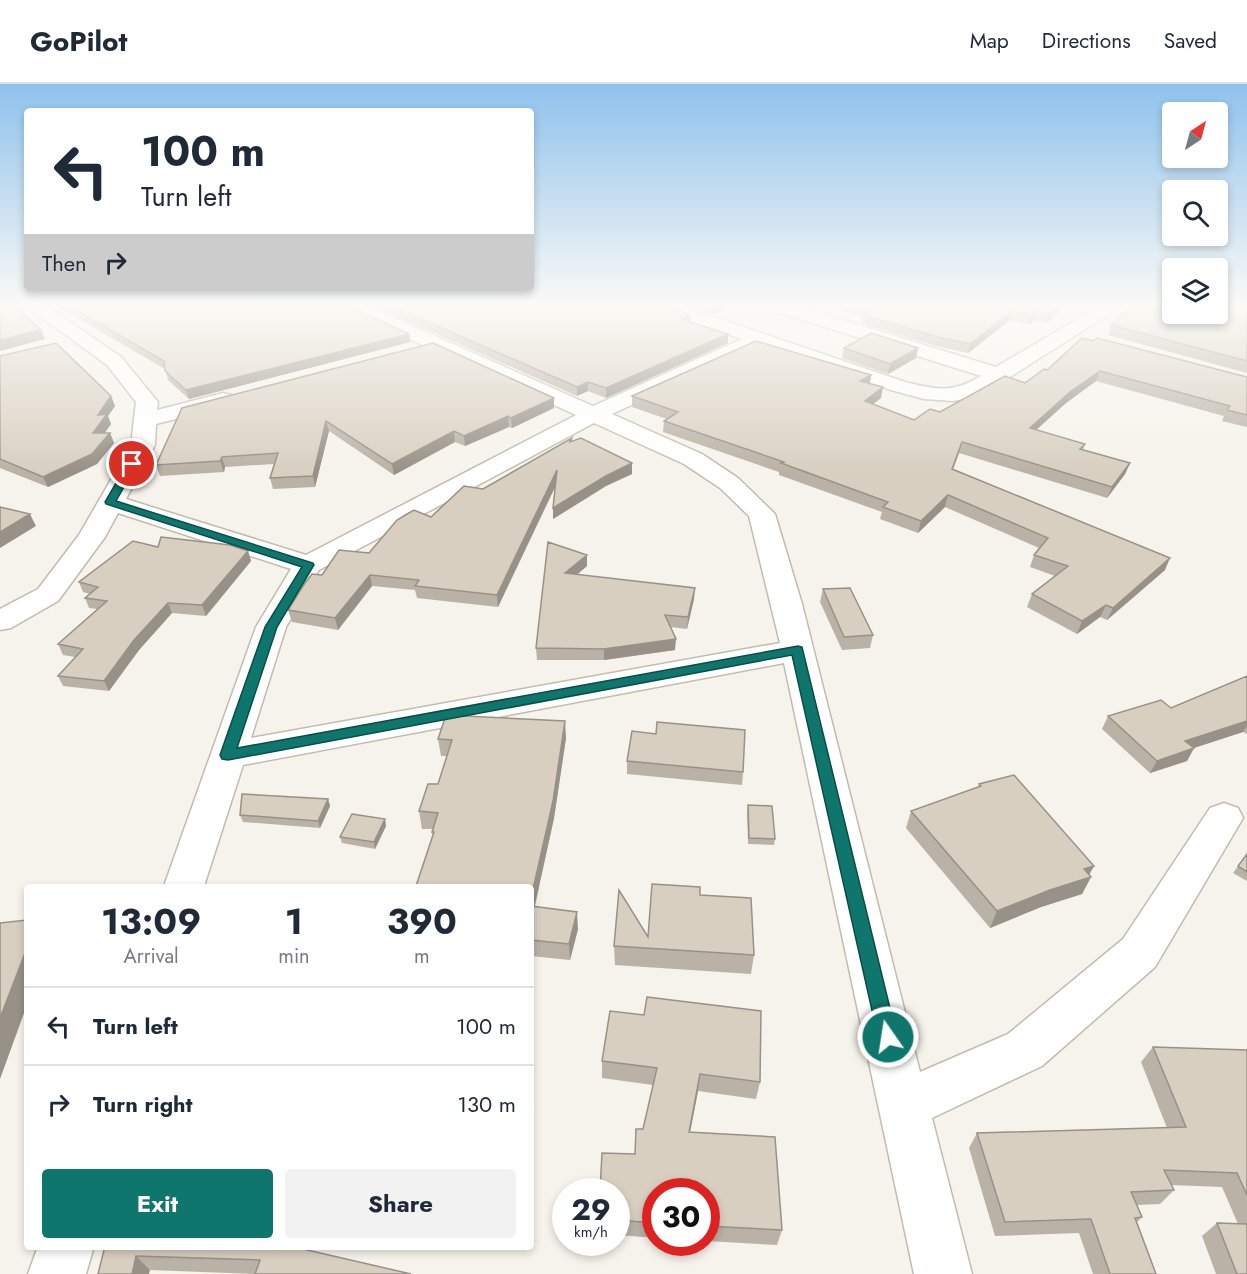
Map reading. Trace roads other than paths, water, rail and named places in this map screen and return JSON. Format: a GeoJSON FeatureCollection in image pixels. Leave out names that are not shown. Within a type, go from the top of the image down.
{"type":"FeatureCollection","features":[{"type":"Feature","properties":{"kind":"street"},"geometry":{"type":"LineString","coordinates":[[0,621],[48,596],[91,537],[143,445],[147,402],[113,361]]}},
{"type":"Feature","properties":{"kind":"street"},"geometry":{"type":"LineString","coordinates":[[471,361],[693,459],[729,483],[762,514],[798,650],[942,1274]]}},
{"type":"Feature","properties":{"kind":"street"},"geometry":{"type":"LineString","coordinates":[[185,884],[271,627],[308,565],[592,415],[712,361]]}},
{"type":"Feature","properties":{"kind":"street"},"geometry":{"type":"LineString","coordinates":[[825,361],[924,393],[953,395],[971,391],[1024,361]]}},
{"type":"Feature","properties":{"kind":"street"},"geometry":{"type":"LineString","coordinates":[[953,361],[1000,375]]}},
{"type":"Feature","properties":{"kind":"street"},"geometry":{"type":"LineString","coordinates":[[146,420],[238,396]]}},
{"type":"Feature","properties":{"kind":"street"},"geometry":{"type":"LineString","coordinates":[[110,502],[308,565]]}},
{"type":"Feature","properties":{"kind":"street"},"geometry":{"type":"LineString","coordinates":[[228,755],[798,650]]}},
{"type":"Feature","properties":{"kind":"street"},"geometry":{"type":"LineString","coordinates":[[903,1106],[1025,1050],[1139,953],[1224,818]]}},
{"type":"Feature","properties":{"kind":"street"},"geometry":{"type":"LineString","coordinates":[[57,1274],[65,1250]]}}]}
